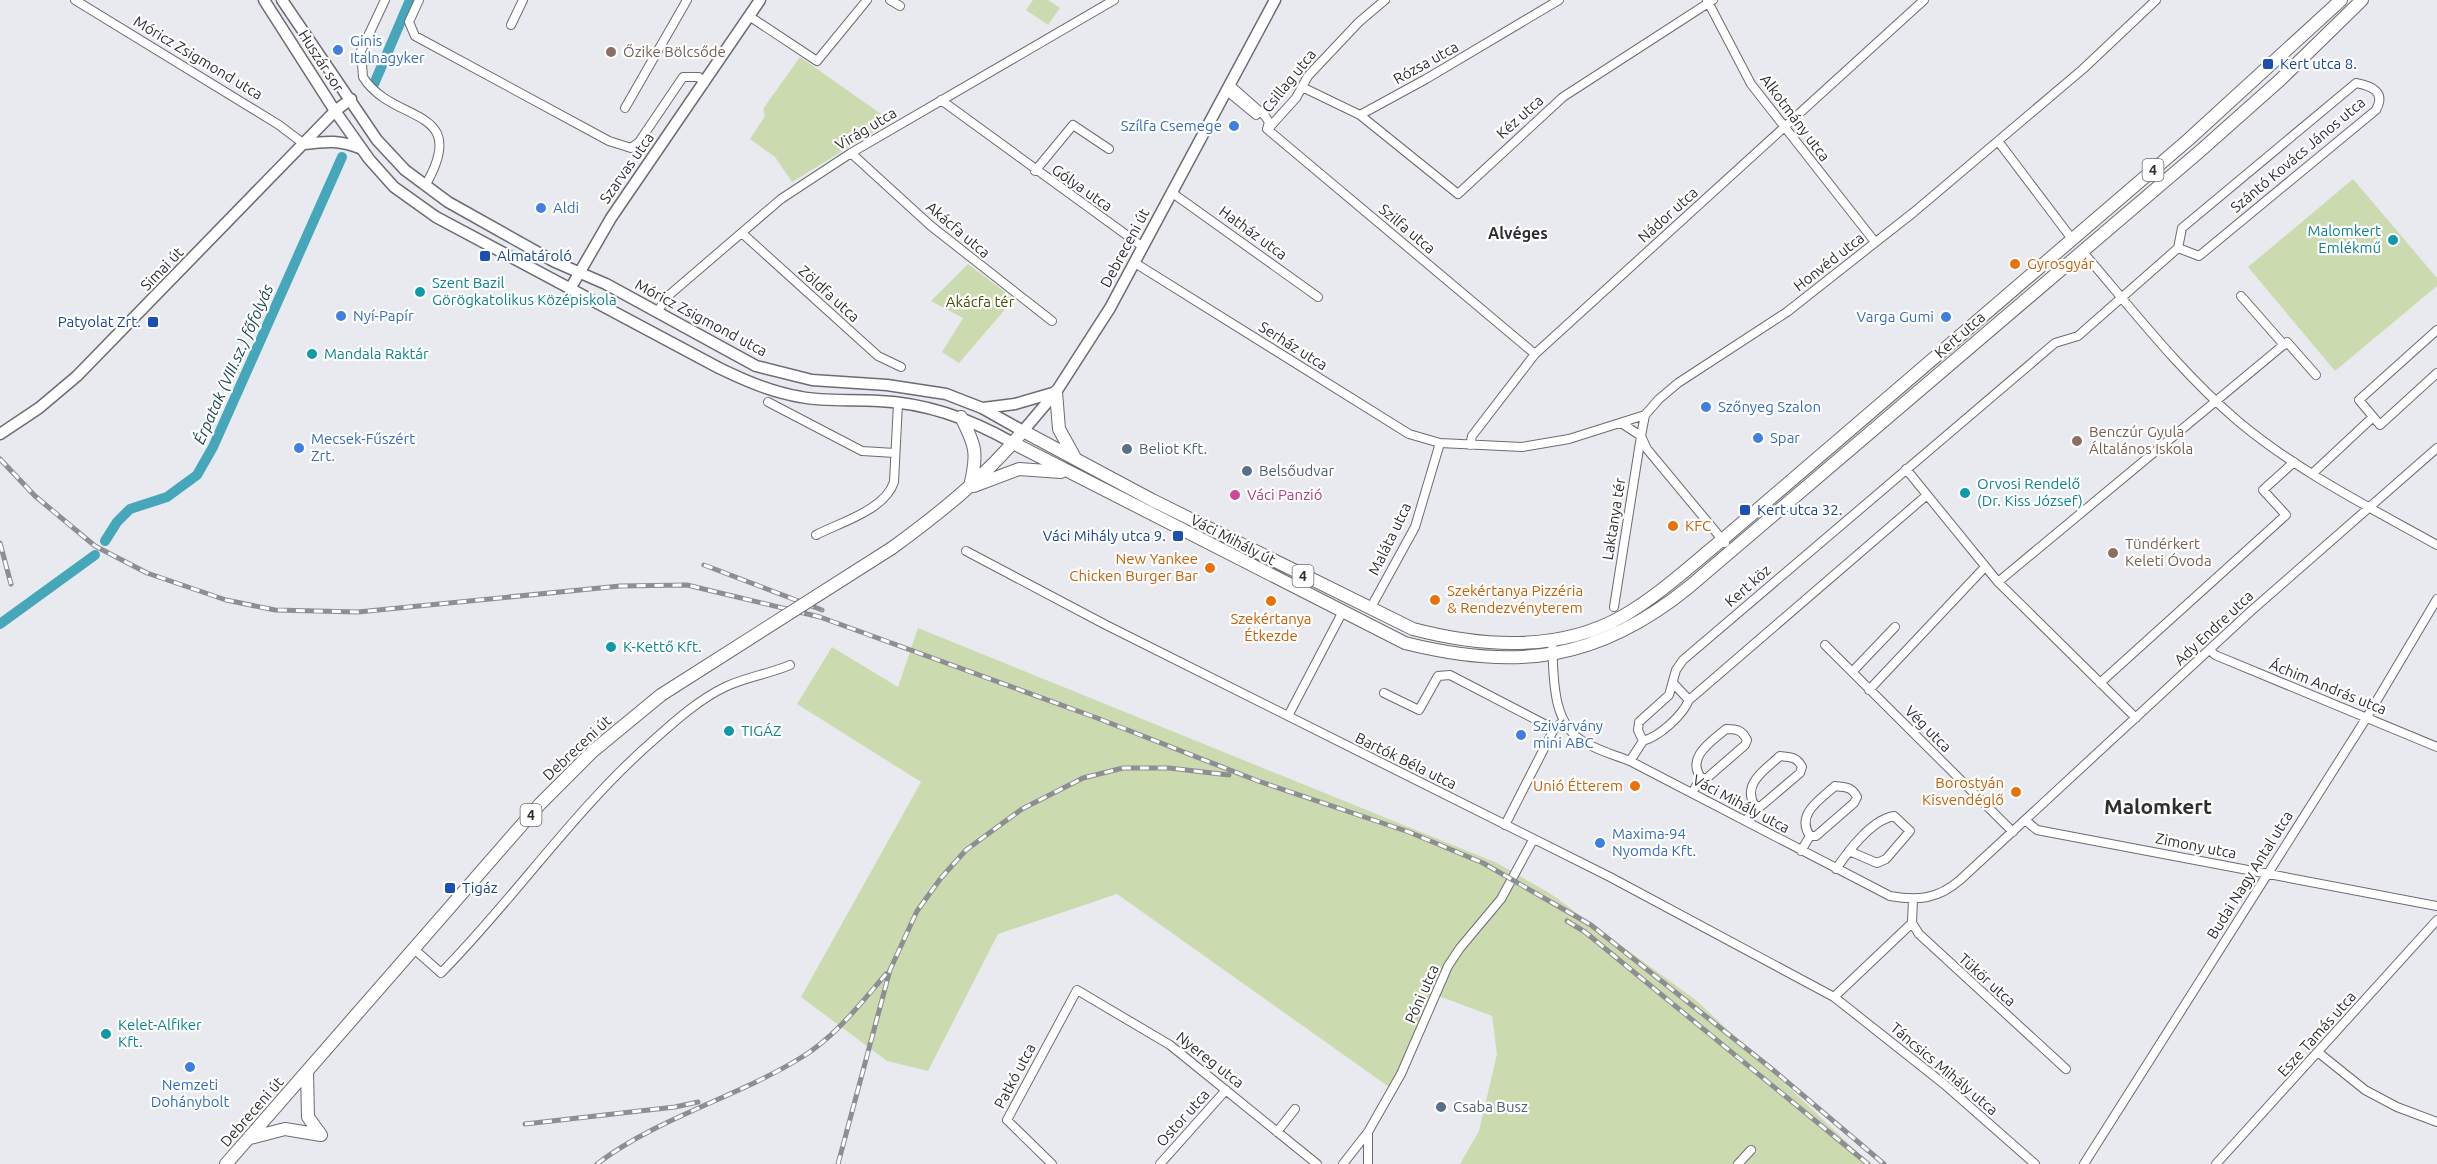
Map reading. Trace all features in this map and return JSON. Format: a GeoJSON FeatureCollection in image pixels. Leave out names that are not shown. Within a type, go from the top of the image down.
{"type":"FeatureCollection","features":[{"type":"Feature","properties":{"kind":"main road","name":"Huszár sor"},"geometry":{"type":"LineString","coordinates":[[264,0],[335,111],[351,99],[323,63],[282,0]]}},
{"type":"Feature","properties":{"kind":"main road","name":"Szarvas utca"},"geometry":{"type":"LineString","coordinates":[[570,288],[617,208],[760,0]]}},
{"type":"Feature","properties":{"kind":"main road","name":"Debreceni út"},"geometry":{"type":"LineString","coordinates":[[226,1164],[573,769],[661,695],[892,548],[940,513],[970,487],[1013,443],[1056,392],[1093,336],[1135,263],[1275,0]]}},
{"type":"Feature","properties":{"kind":"main road","name":"Kert utca"},"geometry":{"type":"LineString","coordinates":[[1552,640],[1595,628],[1622,616],[1656,593],[1722,540],[2239,95],[2341,0]]}},
{"type":"Feature","properties":{"kind":"main road","name":"Kert utca"},"geometry":{"type":"LineString","coordinates":[[1552,654],[1602,639],[1630,627],[1669,603],[2272,87],[2362,0]]}},
{"type":"Feature","properties":{"kind":"main road","name":"Móricz Zsigmond utca"},"geometry":{"type":"LineString","coordinates":[[351,99],[387,153],[425,186],[472,216],[657,312],[726,352],[772,372],[812,380],[928,390],[958,398],[982,408],[1023,431]]}},
{"type":"Feature","properties":{"kind":"main road","name":"Simai út"},"geometry":{"type":"LineString","coordinates":[[0,434],[39,408],[78,376],[335,111]]}},
{"type":"Feature","properties":{"kind":"main road"},"geometry":{"type":"LineString","coordinates":[[335,111],[394,188],[414,203],[570,288],[762,388],[822,400],[898,403],[961,417],[1013,443]]}},
{"type":"Feature","properties":{"kind":"main road"},"geometry":{"type":"LineString","coordinates":[[304,144],[334,140],[344,141],[362,149]]}},
{"type":"Feature","properties":{"kind":"main road"},"geometry":{"type":"LineString","coordinates":[[982,408],[1016,404],[1056,392],[1059,429],[1077,462]]}},
{"type":"Feature","properties":{"kind":"main road"},"geometry":{"type":"LineString","coordinates":[[961,417],[974,441],[977,460],[970,487]]}},
{"type":"Feature","properties":{"kind":"main road","name":"Váci Mihály út"},"geometry":{"type":"LineString","coordinates":[[1023,431],[1077,462],[1413,629],[1459,640],[1500,644],[1552,640]]}},
{"type":"Feature","properties":{"kind":"main road","name":"Váci Mihály út"},"geometry":{"type":"LineString","coordinates":[[1013,443],[1405,643],[1449,654],[1496,659],[1552,654]]}},
{"type":"Feature","properties":{"kind":"main road","name":"Debreceni út"},"geometry":{"type":"LineString","coordinates":[[970,487],[1019,469],[1068,473]]}},
{"type":"Feature","properties":{"kind":"main road"},"geometry":{"type":"LineString","coordinates":[[250,1138],[285,1129],[321,1135],[308,1117],[307,1071]]}},
{"type":"Feature","properties":{"kind":"street","name":"Móricz Zsigmond utca"},"geometry":{"type":"LineString","coordinates":[[75,0],[279,125],[304,144]]}},
{"type":"Feature","properties":{"kind":"street"},"geometry":{"type":"LineString","coordinates":[[385,0],[362,51],[363,77],[378,93],[428,122],[436,131],[441,148],[440,156],[425,186]]}},
{"type":"Feature","properties":{"kind":"street","name":"Szarvas utca"},"geometry":{"type":"LineString","coordinates":[[419,0],[409,22],[415,36],[609,141],[632,148],[639,142],[683,77],[699,78],[704,84]]}},
{"type":"Feature","properties":{"kind":"street"},"geometry":{"type":"LineString","coordinates":[[511,25],[523,0]]}},
{"type":"Feature","properties":{"kind":"street"},"geometry":{"type":"LineString","coordinates":[[624,108],[687,0]]}},
{"type":"Feature","properties":{"kind":"street"},"geometry":{"type":"LineString","coordinates":[[749,16],[817,61],[867,0]]}},
{"type":"Feature","properties":{"kind":"street"},"geometry":{"type":"LineString","coordinates":[[890,0],[900,6]]}},
{"type":"Feature","properties":{"kind":"street","name":"Virág utca"},"geometry":{"type":"LineString","coordinates":[[657,312],[668,296],[743,234],[781,199],[851,153],[1114,0]]}},
{"type":"Feature","properties":{"kind":"street","name":"Csillag utca"},"geometry":{"type":"LineString","coordinates":[[1268,125],[1337,45],[1385,0]]}},
{"type":"Feature","properties":{"kind":"street","name":"Rózsa utca"},"geometry":{"type":"LineString","coordinates":[[1360,115],[1426,79],[1559,0]]}},
{"type":"Feature","properties":{"kind":"street","name":"Nádor utca"},"geometry":{"type":"LineString","coordinates":[[1470,445],[1472,436],[1535,354],[1924,0]]}},
{"type":"Feature","properties":{"kind":"street","name":"Kéz utca"},"geometry":{"type":"LineString","coordinates":[[1360,115],[1458,194],[1563,97],[1710,1]]}},
{"type":"Feature","properties":{"kind":"street","name":"Alkotmány utca"},"geometry":{"type":"LineString","coordinates":[[1710,1],[1751,84],[1875,242]]}},
{"type":"Feature","properties":{"kind":"street","name":"Honvéd utca"},"geometry":{"type":"LineString","coordinates":[[1470,445],[1522,447],[1569,439],[1645,415],[1678,383],[1787,312],[1875,242],[2083,69],[2154,1]]}},
{"type":"Feature","properties":{"kind":"street","name":"Szántó Kovács János utca"},"geometry":{"type":"LineString","coordinates":[[2122,297],[2178,248],[2182,228],[2356,82],[2374,88],[2380,94],[2380,102],[2376,110],[2199,256],[2178,248]]}},
{"type":"Feature","properties":{"kind":"street"},"geometry":{"type":"LineString","coordinates":[[1302,87],[1360,115]]}},
{"type":"Feature","properties":{"kind":"street","name":"Szilfa utca"},"geometry":{"type":"LineString","coordinates":[[1229,89],[1535,354]]}},
{"type":"Feature","properties":{"kind":"street","name":"Gólya utca"},"geometry":{"type":"LineString","coordinates":[[941,100],[1035,171],[1143,247]]}},
{"type":"Feature","properties":{"kind":"street","name":"Gólya utca"},"geometry":{"type":"LineString","coordinates":[[1035,171],[1072,124],[1109,149]]}},
{"type":"Feature","properties":{"kind":"street"},"geometry":{"type":"LineString","coordinates":[[1998,141],[2072,239]]}},
{"type":"Feature","properties":{"kind":"street","name":"Akácfa utca"},"geometry":{"type":"LineString","coordinates":[[851,153],[931,226],[1052,321]]}},
{"type":"Feature","properties":{"kind":"street","name":"Hatház utca"},"geometry":{"type":"LineString","coordinates":[[1172,192],[1318,297]]}},
{"type":"Feature","properties":{"kind":"street","name":"Zöldfa utca"},"geometry":{"type":"LineString","coordinates":[[743,234],[878,356],[901,367]]}},
{"type":"Feature","properties":{"kind":"street"},"geometry":{"type":"LineString","coordinates":[[2082,250],[2176,359],[2239,421],[2312,474],[2437,545]]}},
{"type":"Feature","properties":{"kind":"street","name":"Serház utca"},"geometry":{"type":"LineString","coordinates":[[1135,263],[1409,434],[1440,443]]}},
{"type":"Feature","properties":{"kind":"street"},"geometry":{"type":"LineString","coordinates":[[2241,296],[2284,345]]}},
{"type":"Feature","properties":{"kind":"street","name":"Kert köz"},"geometry":{"type":"LineString","coordinates":[[1630,761],[1642,741],[1639,722],[1669,695],[1674,684],[1676,670],[1683,660],[2055,343],[2078,336],[2122,297]]}},
{"type":"Feature","properties":{"kind":"street"},"geometry":{"type":"LineString","coordinates":[[2437,330],[2359,400],[2380,425],[2437,373]]}},
{"type":"Feature","properties":{"kind":"street"},"geometry":{"type":"LineString","coordinates":[[1998,582],[2287,342],[2316,375]]}},
{"type":"Feature","properties":{"kind":"street"},"geometry":{"type":"LineString","coordinates":[[768,402],[862,451],[895,453]]}},
{"type":"Feature","properties":{"kind":"street"},"geometry":{"type":"LineString","coordinates":[[816,535],[879,503],[891,492],[894,482],[898,403]]}},
{"type":"Feature","properties":{"kind":"street","name":"Laktanya tér"},"geometry":{"type":"LineString","coordinates":[[1614,607],[1645,415]]}},
{"type":"Feature","properties":{"kind":"street"},"geometry":{"type":"LineString","coordinates":[[2312,474],[2373,417]]}},
{"type":"Feature","properties":{"kind":"street"},"geometry":{"type":"LineString","coordinates":[[1620,423],[1641,436],[1647,449],[1731,551]]}},
{"type":"Feature","properties":{"kind":"street"},"geometry":{"type":"LineString","coordinates":[[1440,443],[1470,445]]}},
{"type":"Feature","properties":{"kind":"street","name":"Maláta utca"},"geometry":{"type":"LineString","coordinates":[[1370,609],[1415,527],[1440,443]]}},
{"type":"Feature","properties":{"kind":"street","name":"Ady Endre utca"},"geometry":{"type":"LineString","coordinates":[[1914,900],[1936,896],[1952,887],[2210,650],[2437,448]]}},
{"type":"Feature","properties":{"kind":"street"},"geometry":{"type":"LineString","coordinates":[[2100,683],[2286,514],[2263,490],[2294,462]]}},
{"type":"Feature","properties":{"kind":"street"},"geometry":{"type":"LineString","coordinates":[[1906,469],[1998,582],[2136,718]]}},
{"type":"Feature","properties":{"kind":"street","name":"Kert köz"},"geometry":{"type":"LineString","coordinates":[[1642,741],[1651,739],[1684,710],[1689,700],[1927,495]]}},
{"type":"Feature","properties":{"kind":"street","name":"Bartók Béla utca"},"geometry":{"type":"LineString","coordinates":[[966,551],[1106,625],[1610,877],[1834,997]]}},
{"type":"Feature","properties":{"kind":"street"},"geometry":{"type":"LineString","coordinates":[[1869,690],[1985,567]]}},
{"type":"Feature","properties":{"kind":"street","name":"Budai Nagy Antal utca"},"geometry":{"type":"LineString","coordinates":[[2084,1164],[2367,717],[2437,599]]}},
{"type":"Feature","properties":{"kind":"street"},"geometry":{"type":"LineString","coordinates":[[1288,716],[1342,612]]}},
{"type":"Feature","properties":{"kind":"street"},"geometry":{"type":"LineString","coordinates":[[1852,672],[1895,627]]}},
{"type":"Feature","properties":{"kind":"street","name":"Váci Mihály utca"},"geometry":{"type":"LineString","coordinates":[[1552,640],[1558,706],[1572,734],[1585,743],[1630,761],[1890,896],[1914,900]]}},
{"type":"Feature","properties":{"kind":"street","name":"Vég utca"},"geometry":{"type":"LineString","coordinates":[[1825,645],[2013,832]]}},
{"type":"Feature","properties":{"kind":"street","name":"Áchim András utca"},"geometry":{"type":"LineString","coordinates":[[2210,650],[2437,747]]}},
{"type":"Feature","properties":{"kind":"street"},"geometry":{"type":"LineString","coordinates":[[414,949],[441,973],[472,942],[569,825],[623,766],[674,721],[724,687],[790,665]]}},
{"type":"Feature","properties":{"kind":"street"},"geometry":{"type":"LineString","coordinates":[[1384,693],[1419,710],[1438,676],[1450,675],[1554,729]]}},
{"type":"Feature","properties":{"kind":"street"},"geometry":{"type":"LineString","coordinates":[[1674,684],[1689,700]]}},
{"type":"Feature","properties":{"kind":"street"},"geometry":{"type":"LineString","coordinates":[[1504,825],[1554,729],[1564,721]]}},
{"type":"Feature","properties":{"kind":"street"},"geometry":{"type":"LineString","coordinates":[[1726,729],[1738,729],[1744,734],[1747,740],[1745,745],[1707,778],[1701,778],[1696,767],[1700,752],[1726,729]]}},
{"type":"Feature","properties":{"kind":"street"},"geometry":{"type":"LineString","coordinates":[[1780,756],[1792,757],[1799,761],[1802,767],[1800,773],[1761,806],[1755,806],[1750,795],[1754,779],[1780,756]]}},
{"type":"Feature","properties":{"kind":"street"},"geometry":{"type":"LineString","coordinates":[[1692,793],[1701,778]]}},
{"type":"Feature","properties":{"kind":"street"},"geometry":{"type":"LineString","coordinates":[[1835,786],[1847,787],[1854,791],[1857,797],[1854,802],[1816,836],[1810,836],[1805,825],[1809,809],[1835,786]]}},
{"type":"Feature","properties":{"kind":"street"},"geometry":{"type":"LineString","coordinates":[[1746,821],[1755,806]]}},
{"type":"Feature","properties":{"kind":"street"},"geometry":{"type":"LineString","coordinates":[[1836,869],[1848,851],[1884,818],[1894,816],[1910,831],[1886,859],[1877,862],[1848,851]]}},
{"type":"Feature","properties":{"kind":"street","name":"Zimony utca"},"geometry":{"type":"LineString","coordinates":[[2025,820],[2037,830],[2437,906]]}},
{"type":"Feature","properties":{"kind":"street"},"geometry":{"type":"LineString","coordinates":[[1801,850],[1810,836]]}},
{"type":"Feature","properties":{"kind":"street","name":"Póni utca"},"geometry":{"type":"LineString","coordinates":[[1343,1164],[1368,1132],[1401,1074],[1448,966],[1501,899],[1533,840]]}},
{"type":"Feature","properties":{"kind":"street"},"geometry":{"type":"LineString","coordinates":[[1834,997],[1912,923],[1914,900]]}},
{"type":"Feature","properties":{"kind":"street","name":"Esze Tamás utca"},"geometry":{"type":"LineString","coordinates":[[2216,1164],[2319,1053],[2437,920]]}},
{"type":"Feature","properties":{"kind":"street","name":"Tükör utca"},"geometry":{"type":"LineString","coordinates":[[1912,923],[1945,959],[2066,1069]]}},
{"type":"Feature","properties":{"kind":"street","name":"Nyereg utca"},"geometry":{"type":"LineString","coordinates":[[1077,990],[1170,1045],[1317,1164]]}},
{"type":"Feature","properties":{"kind":"street","name":"Patkó utca"},"geometry":{"type":"LineString","coordinates":[[1052,1164],[1007,1120],[1077,990]]}},
{"type":"Feature","properties":{"kind":"street","name":"Táncsics Mihály utca"},"geometry":{"type":"LineString","coordinates":[[1834,997],[1944,1084],[2034,1164]]}},
{"type":"Feature","properties":{"kind":"street"},"geometry":{"type":"LineString","coordinates":[[2319,1053],[2366,1090],[2397,1107],[2437,1122]]}},
{"type":"Feature","properties":{"kind":"street","name":"Ostor utca"},"geometry":{"type":"LineString","coordinates":[[1160,1164],[1226,1090]]}},
{"type":"Feature","properties":{"kind":"street"},"geometry":{"type":"LineString","coordinates":[[1277,1132],[1295,1109]]}},
{"type":"Feature","properties":{"kind":"street"},"geometry":{"type":"LineString","coordinates":[[1368,1132],[1368,1164]]}},
{"type":"Feature","properties":{"kind":"street"},"geometry":{"type":"LineString","coordinates":[[1738,1164],[1751,1150]]}},
{"type":"Feature","properties":{"kind":"green space"},"geometry":{"type":"Polygon","coordinates":[[[1033,0],[1048,0],[1060,8],[1048,25],[1026,10],[1033,0]]]}},
{"type":"Feature","properties":{"kind":"green space"},"geometry":{"type":"Polygon","coordinates":[[[800,57],[891,121],[792,182],[775,157],[750,139],[765,116],[763,109],[800,57]]]}},
{"type":"Feature","properties":{"kind":"green space"},"geometry":{"type":"Polygon","coordinates":[[[2353,179],[2437,278],[2437,286],[2335,371],[2248,267],[2353,179]]]}},
{"type":"Feature","properties":{"kind":"green space","name":"Akácfa tér"},"geometry":{"type":"Polygon","coordinates":[[[968,264],[1014,299],[959,363],[942,352],[963,318],[931,301],[968,264]]]}},
{"type":"Feature","properties":{"kind":"green space"},"geometry":{"type":"Polygon","coordinates":[[[918,628],[1497,863],[1551,894],[1697,1001],[1870,1164],[1460,1164],[1479,1131],[1497,1054],[1492,1016],[1436,995],[1389,1087],[1117,894],[998,934],[928,1071],[887,1061],[801,997],[921,782],[797,704],[832,647],[898,687],[918,628]]]}},
{"type":"Feature","properties":{"kind":"waterway","name":"Érpatak (VIII.sz.) főfolyás"},"geometry":{"type":"LineString","coordinates":[[374,84],[410,0]]}},
{"type":"Feature","properties":{"kind":"waterway","name":"Érpatak (VIII.sz.) főfolyás"},"geometry":{"type":"LineString","coordinates":[[105,541],[117,522],[130,509],[167,497],[197,475],[213,447],[342,157]]}},
{"type":"Feature","properties":{"kind":"waterway","name":"Érpatak (VIII.sz.) főfolyás"},"geometry":{"type":"LineString","coordinates":[[0,624],[95,555]]}},
{"type":"Feature","properties":{"kind":"railway"},"geometry":{"type":"LineString","coordinates":[[0,459],[35,496],[95,546],[147,573],[226,600],[275,610],[358,612],[620,586],[687,585],[820,617],[1097,718],[1258,781],[1409,832],[1483,863],[1591,925],[1772,1069],[1884,1164]]}},
{"type":"Feature","properties":{"kind":"railway"},"geometry":{"type":"LineString","coordinates":[[0,543],[11,584]]}},
{"type":"Feature","properties":{"kind":"railway"},"geometry":{"type":"LineString","coordinates":[[704,565],[822,610]]}},
{"type":"Feature","properties":{"kind":"railway"},"geometry":{"type":"LineString","coordinates":[[838,1164],[890,970],[917,911],[941,878],[966,850],[1022,809],[1083,778],[1123,768],[1169,768],[1229,775]]}},
{"type":"Feature","properties":{"kind":"railway"},"geometry":{"type":"LineString","coordinates":[[1567,921],[1585,932],[1868,1164]]}},
{"type":"Feature","properties":{"kind":"railway"},"geometry":{"type":"LineString","coordinates":[[597,1164],[646,1133],[751,1084],[802,1057],[826,1040],[886,974]]}},
{"type":"Feature","properties":{"kind":"railway"},"geometry":{"type":"LineString","coordinates":[[525,1124],[675,1107],[698,1102]]}},
{"type":"Feature","properties":{"kind":"place","name":"Ginis Italnagyker"},"geometry":{"type":"Point","coordinates":[338,50]}},
{"type":"Feature","properties":{"kind":"place","name":"Őzike Bölcsőde"},"geometry":{"type":"Point","coordinates":[611,52]}},
{"type":"Feature","properties":{"kind":"place","name":"Kert utca 8."},"geometry":{"type":"Point","coordinates":[2268,64]}},
{"type":"Feature","properties":{"kind":"place","name":"Szílfa Csemege"},"geometry":{"type":"Point","coordinates":[1234,126]}},
{"type":"Feature","properties":{"kind":"place","name":"Aldi"},"geometry":{"type":"Point","coordinates":[541,208]}},
{"type":"Feature","properties":{"kind":"place","name":"Malomkert Emlékmű"},"geometry":{"type":"Point","coordinates":[2393,240]}},
{"type":"Feature","properties":{"kind":"place","name":"Almatároló"},"geometry":{"type":"Point","coordinates":[485,256]}},
{"type":"Feature","properties":{"kind":"place","name":"Gyrosgyár"},"geometry":{"type":"Point","coordinates":[2015,264]}},
{"type":"Feature","properties":{"kind":"place","name":"Szent Bazil Görögkatolikus Középiskola"},"geometry":{"type":"Point","coordinates":[420,292]}},
{"type":"Feature","properties":{"kind":"place","name":"Nyí-Papír"},"geometry":{"type":"Point","coordinates":[341,316]}},
{"type":"Feature","properties":{"kind":"place","name":"Varga Gumi"},"geometry":{"type":"Point","coordinates":[1946,317]}},
{"type":"Feature","properties":{"kind":"place","name":"Patyolat Zrt."},"geometry":{"type":"Point","coordinates":[153,322]}},
{"type":"Feature","properties":{"kind":"place","name":"Mandala Raktár"},"geometry":{"type":"Point","coordinates":[312,354]}},
{"type":"Feature","properties":{"kind":"place","name":"Szőnyeg Szalon"},"geometry":{"type":"Point","coordinates":[1706,407]}},
{"type":"Feature","properties":{"kind":"place","name":"Spar"},"geometry":{"type":"Point","coordinates":[1758,438]}},
{"type":"Feature","properties":{"kind":"place","name":"Benczúr Gyula Általános Iskola"},"geometry":{"type":"Point","coordinates":[2077,441]}},
{"type":"Feature","properties":{"kind":"place","name":"Mecsek-Fűszért Zrt."},"geometry":{"type":"Point","coordinates":[299,448]}},
{"type":"Feature","properties":{"kind":"place","name":"Beliot Kft."},"geometry":{"type":"Point","coordinates":[1127,449]}},
{"type":"Feature","properties":{"kind":"place","name":"Belsőudvar"},"geometry":{"type":"Point","coordinates":[1247,471]}},
{"type":"Feature","properties":{"kind":"place","name":"Orvosi Rendelő (Dr. Kiss József)"},"geometry":{"type":"Point","coordinates":[1965,493]}},
{"type":"Feature","properties":{"kind":"place","name":"Váci Panzió"},"geometry":{"type":"Point","coordinates":[1235,495]}},
{"type":"Feature","properties":{"kind":"place","name":"Kert utca 32."},"geometry":{"type":"Point","coordinates":[1745,510]}},
{"type":"Feature","properties":{"kind":"place","name":"KFC"},"geometry":{"type":"Point","coordinates":[1673,526]}},
{"type":"Feature","properties":{"kind":"place","name":"Váci Mihály utca 9."},"geometry":{"type":"Point","coordinates":[1178,536]}},
{"type":"Feature","properties":{"kind":"place","name":"Tündérkert Keleti Óvoda"},"geometry":{"type":"Point","coordinates":[2113,553]}},
{"type":"Feature","properties":{"kind":"place","name":"New Yankee Chicken Burger Bar"},"geometry":{"type":"Point","coordinates":[1210,568]}},
{"type":"Feature","properties":{"kind":"place","name":"Szekértanya Pizzéria & Rendezvényterem"},"geometry":{"type":"Point","coordinates":[1435,600]}},
{"type":"Feature","properties":{"kind":"place","name":"Szekértanya Étkezde"},"geometry":{"type":"Point","coordinates":[1271,601]}},
{"type":"Feature","properties":{"kind":"place","name":"K-Kettő Kft."},"geometry":{"type":"Point","coordinates":[611,647]}},
{"type":"Feature","properties":{"kind":"place","name":"TIGÁZ"},"geometry":{"type":"Point","coordinates":[729,731]}},
{"type":"Feature","properties":{"kind":"place","name":"Szivárvány mini ABC"},"geometry":{"type":"Point","coordinates":[1521,735]}},
{"type":"Feature","properties":{"kind":"place","name":"Unió Étterem"},"geometry":{"type":"Point","coordinates":[1635,786]}},
{"type":"Feature","properties":{"kind":"place","name":"Borostyán Kisvendéglő"},"geometry":{"type":"Point","coordinates":[2016,792]}},
{"type":"Feature","properties":{"kind":"place","name":"Maxima-94 Nyomda Kft."},"geometry":{"type":"Point","coordinates":[1600,843]}},
{"type":"Feature","properties":{"kind":"place","name":"Tigáz"},"geometry":{"type":"Point","coordinates":[450,888]}},
{"type":"Feature","properties":{"kind":"place","name":"Kelet-Alfiker Kft."},"geometry":{"type":"Point","coordinates":[106,1034]}},
{"type":"Feature","properties":{"kind":"place","name":"Nemzeti Dohánybolt"},"geometry":{"type":"Point","coordinates":[190,1067]}},
{"type":"Feature","properties":{"kind":"place","name":"Csaba Busz"},"geometry":{"type":"Point","coordinates":[1441,1107]}},
{"type":"Feature","properties":{"kind":"district","name":"Alvéges"},"geometry":{"type":"Point","coordinates":[1518,233]}},
{"type":"Feature","properties":{"kind":"district","name":"Malomkert"},"geometry":{"type":"Point","coordinates":[2158,807]}}]}
